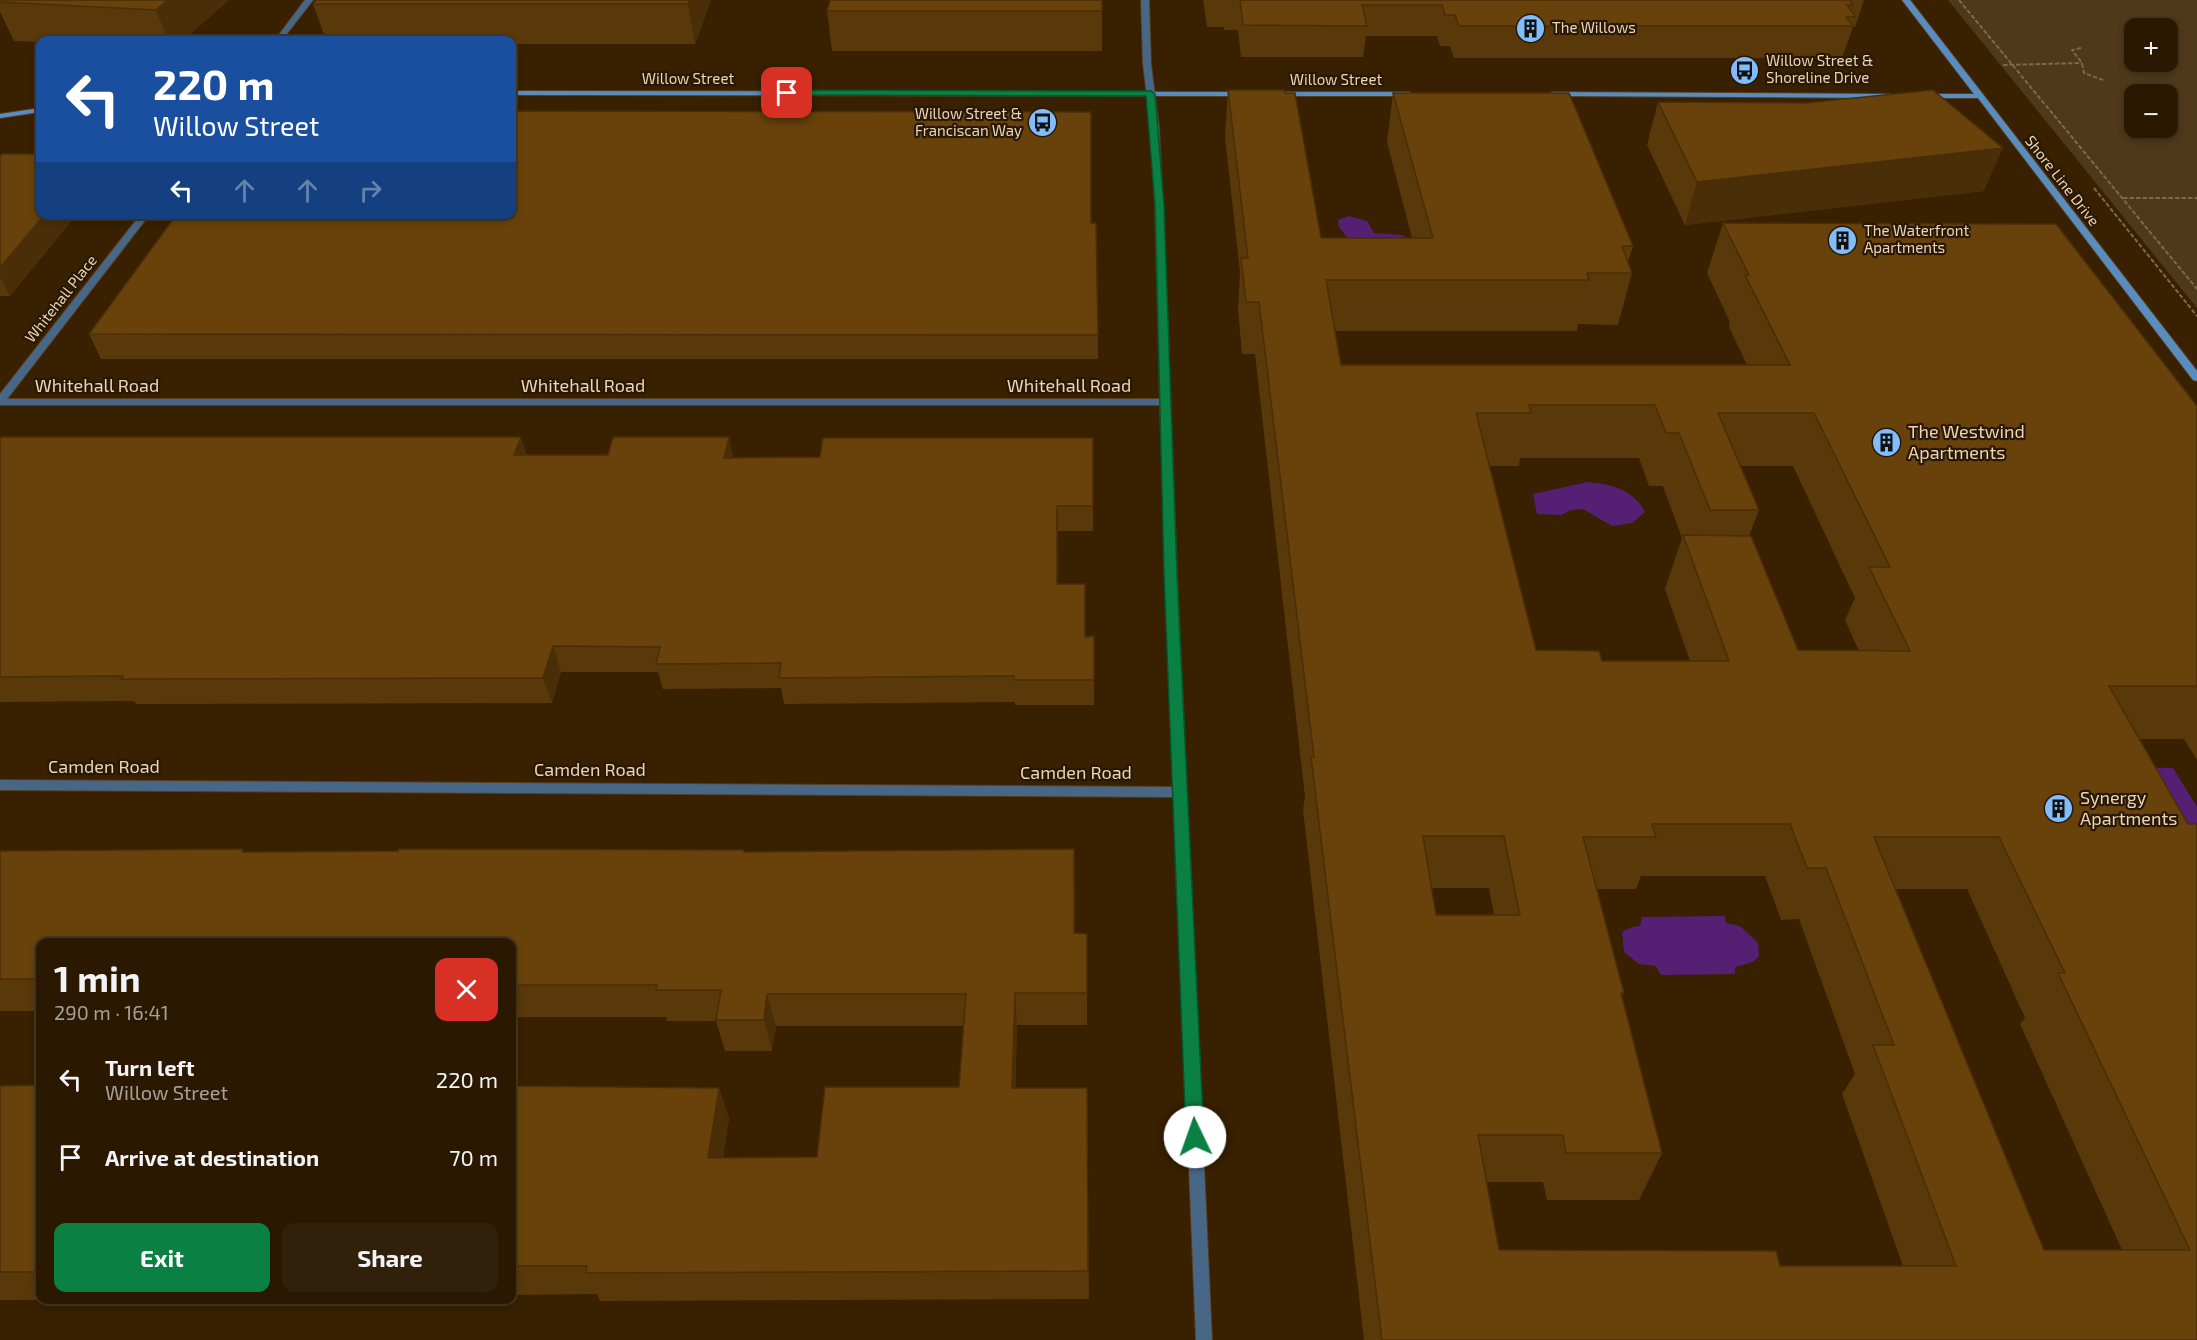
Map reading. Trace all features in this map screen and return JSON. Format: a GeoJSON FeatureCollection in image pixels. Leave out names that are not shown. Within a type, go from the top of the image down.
{"type":"FeatureCollection","features":[{"type":"Feature","properties":{"kind":"street"},"geometry":{"type":"LineString","coordinates":[[281,36],[309,0]]}},
{"type":"Feature","properties":{"kind":"street"},"geometry":{"type":"LineString","coordinates":[[1145,0],[1160,205],[1180,792],[1204,1340]]}},
{"type":"Feature","properties":{"kind":"street","name":"Shore Line Drive"},"geometry":{"type":"LineString","coordinates":[[1906,0],[2197,378]]}},
{"type":"Feature","properties":{"kind":"street","name":"Willow Street"},"geometry":{"type":"LineString","coordinates":[[516,93],[1258,94]]}},
{"type":"Feature","properties":{"kind":"street","name":"Willow Street"},"geometry":{"type":"LineString","coordinates":[[1270,94],[1423,94]]}},
{"type":"Feature","properties":{"kind":"street"},"geometry":{"type":"LineString","coordinates":[[1540,94],[1900,96]]}},
{"type":"Feature","properties":{"kind":"street"},"geometry":{"type":"LineString","coordinates":[[1911,96],[1980,96]]}},
{"type":"Feature","properties":{"kind":"street"},"geometry":{"type":"LineString","coordinates":[[0,116],[36,111]]}},
{"type":"Feature","properties":{"kind":"street","name":"Whitehall Place"},"geometry":{"type":"LineString","coordinates":[[0,402],[142,219]]}},
{"type":"Feature","properties":{"kind":"street","name":"Whitehall Road"},"geometry":{"type":"LineString","coordinates":[[0,402],[1165,402]]}},
{"type":"Feature","properties":{"kind":"street","name":"Camden Road"},"geometry":{"type":"LineString","coordinates":[[0,784],[1180,792]]}},
{"type":"Feature","properties":{"kind":"path"},"geometry":{"type":"LineString","coordinates":[[1959,0],[2197,289]]}},
{"type":"Feature","properties":{"kind":"path"},"geometry":{"type":"LineString","coordinates":[[2081,48],[2072,50],[2082,63],[2084,73],[2103,80]]}},
{"type":"Feature","properties":{"kind":"path"},"geometry":{"type":"LineString","coordinates":[[2003,65],[2082,63]]}},
{"type":"Feature","properties":{"kind":"path"},"geometry":{"type":"LineString","coordinates":[[2122,198],[2197,198]]}},
{"type":"Feature","properties":{"kind":"shaded area"},"geometry":{"type":"Polygon","coordinates":[[[1948,0],[2197,0],[2197,308],[1948,0]]]}},
{"type":"Feature","properties":{"kind":"shaded area"},"geometry":{"type":"Polygon","coordinates":[[[1349,216],[1367,221],[1374,233],[1402,235],[1412,242],[1352,244],[1339,227],[1338,220],[1349,216]]]}},
{"type":"Feature","properties":{"kind":"shaded area"},"geometry":{"type":"Polygon","coordinates":[[[1588,482],[1605,484],[1628,493],[1635,498],[1645,512],[1632,523],[1612,526],[1583,509],[1571,510],[1561,515],[1537,514],[1533,494],[1588,482]]]}},
{"type":"Feature","properties":{"kind":"shaded area"},"geometry":{"type":"Polygon","coordinates":[[[2128,767],[2173,768],[2197,807],[2197,846],[2128,767]]]}},
{"type":"Feature","properties":{"kind":"shaded area"},"geometry":{"type":"Polygon","coordinates":[[[1725,916],[1726,923],[1740,926],[1758,943],[1759,956],[1753,962],[1735,967],[1735,974],[1661,975],[1656,966],[1639,964],[1624,952],[1622,932],[1640,926],[1642,917],[1725,916]]]}},
{"type":"Feature","properties":{"kind":"building"},"geometry":{"type":"Polygon","coordinates":[[[0,0],[168,0],[156,10],[0,2],[0,0]]]}},
{"type":"Feature","properties":{"kind":"building"},"geometry":{"type":"Polygon","coordinates":[[[316,0],[689,0],[688,4],[313,4],[316,0]]]}},
{"type":"Feature","properties":{"kind":"building"},"geometry":{"type":"Polygon","coordinates":[[[830,0],[1102,0],[1102,11],[827,11],[830,0]]]}},
{"type":"Feature","properties":{"kind":"building"},"geometry":{"type":"Polygon","coordinates":[[[1240,0],[1850,0],[1853,5],[1847,5],[1856,17],[1846,17],[1853,26],[1459,26],[1455,15],[1445,15],[1442,5],[1362,5],[1367,26],[1243,25],[1240,0]]]}},
{"type":"Feature","properties":{"kind":"building"},"geometry":{"type":"Polygon","coordinates":[[[1228,90],[1284,90],[1285,93],[1295,93],[1321,238],[1433,238],[1393,93],[1569,93],[1633,246],[1622,246],[1632,273],[1587,273],[1589,280],[1326,280],[1341,365],[1790,365],[1745,275],[1749,275],[1723,223],[2056,224],[2197,406],[2197,686],[2109,686],[2188,824],[2197,824],[2197,1340],[1382,1340],[1311,757],[1314,757],[1259,302],[1246,302],[1241,258],[1248,258],[1228,90]],[[1529,405],[1531,413],[1476,413],[1536,650],[1599,651],[1602,661],[1729,661],[1683,535],[1751,536],[1798,650],[1910,651],[1869,567],[1890,567],[1814,413],[1718,413],[1759,510],[1710,510],[1679,433],[1666,433],[1655,405],[1529,405]],[[1652,824],[1656,837],[1583,837],[1624,993],[1621,993],[1662,1153],[1566,1153],[1563,1135],[1478,1135],[1499,1250],[1776,1251],[1780,1266],[1956,1266],[1873,1045],[1894,1045],[1826,868],[1807,868],[1790,824],[1652,824]],[[1423,836],[1436,915],[1520,915],[1504,836],[1423,836]],[[1874,837],[2044,1250],[2190,1250],[2058,973],[2065,973],[1999,837],[1874,837]]]}},
{"type":"Feature","properties":{"kind":"building"},"geometry":{"type":"Polygon","coordinates":[[[1933,90],[2003,148],[1697,182],[1658,102],[1806,103],[1933,90]]]}},
{"type":"Feature","properties":{"kind":"building"},"geometry":{"type":"Polygon","coordinates":[[[516,111],[1091,112],[1091,223],[1096,223],[1098,335],[89,334],[173,219],[516,219],[516,111]]]}},
{"type":"Feature","properties":{"kind":"building"},"geometry":{"type":"Polygon","coordinates":[[[2,154],[36,154],[36,219],[41,219],[0,268],[0,156],[2,154]]]}},
{"type":"Feature","properties":{"kind":"building"},"geometry":{"type":"Polygon","coordinates":[[[0,437],[521,437],[514,455],[608,455],[613,437],[729,437],[724,458],[820,457],[823,438],[1093,438],[1093,506],[1057,506],[1057,584],[1085,584],[1085,637],[1094,636],[1094,680],[1014,680],[1014,676],[779,678],[781,663],[656,664],[660,647],[553,646],[543,678],[0,677],[0,437]]]}},
{"type":"Feature","properties":{"kind":"building"},"geometry":{"type":"Polygon","coordinates":[[[243,849],[242,852],[398,851],[399,849],[744,850],[744,852],[1074,849],[1074,933],[1087,934],[1087,993],[1015,993],[1012,1088],[1087,1088],[1088,1271],[586,1273],[587,1266],[516,1266],[516,1086],[719,1088],[708,1158],[817,1157],[825,1087],[959,1087],[966,994],[767,994],[764,1020],[716,1020],[721,990],[656,990],[657,985],[516,985],[516,938],[36,938],[36,979],[0,979],[0,851],[243,849]]]}},
{"type":"Feature","properties":{"kind":"building"},"geometry":{"type":"Polygon","coordinates":[[[36,1085],[36,1272],[0,1272],[0,1086],[36,1085]]]}},
{"type":"Feature","properties":{"kind":"place","name":"The Willows"},"geometry":{"type":"Point","coordinates":[1531,28]}},
{"type":"Feature","properties":{"kind":"place","name":"Willow Street & Shoreline Drive"},"geometry":{"type":"Point","coordinates":[1745,70]}},
{"type":"Feature","properties":{"kind":"place","name":"Willow Street & Franciscan Way"},"geometry":{"type":"Point","coordinates":[1043,123]}},
{"type":"Feature","properties":{"kind":"place","name":"The Waterfront Apartments"},"geometry":{"type":"Point","coordinates":[1843,240]}},
{"type":"Feature","properties":{"kind":"place","name":"The Westwind Apartments"},"geometry":{"type":"Point","coordinates":[1887,442]}},
{"type":"Feature","properties":{"kind":"place","name":"Synergy Apartments"},"geometry":{"type":"Point","coordinates":[2059,808]}},
{"type":"Feature","properties":{"kind":"route"},"geometry":{"type":"LineString","coordinates":[[787,93],[1151,94],[1160,205],[1171,574],[1195,1137]]}}]}
